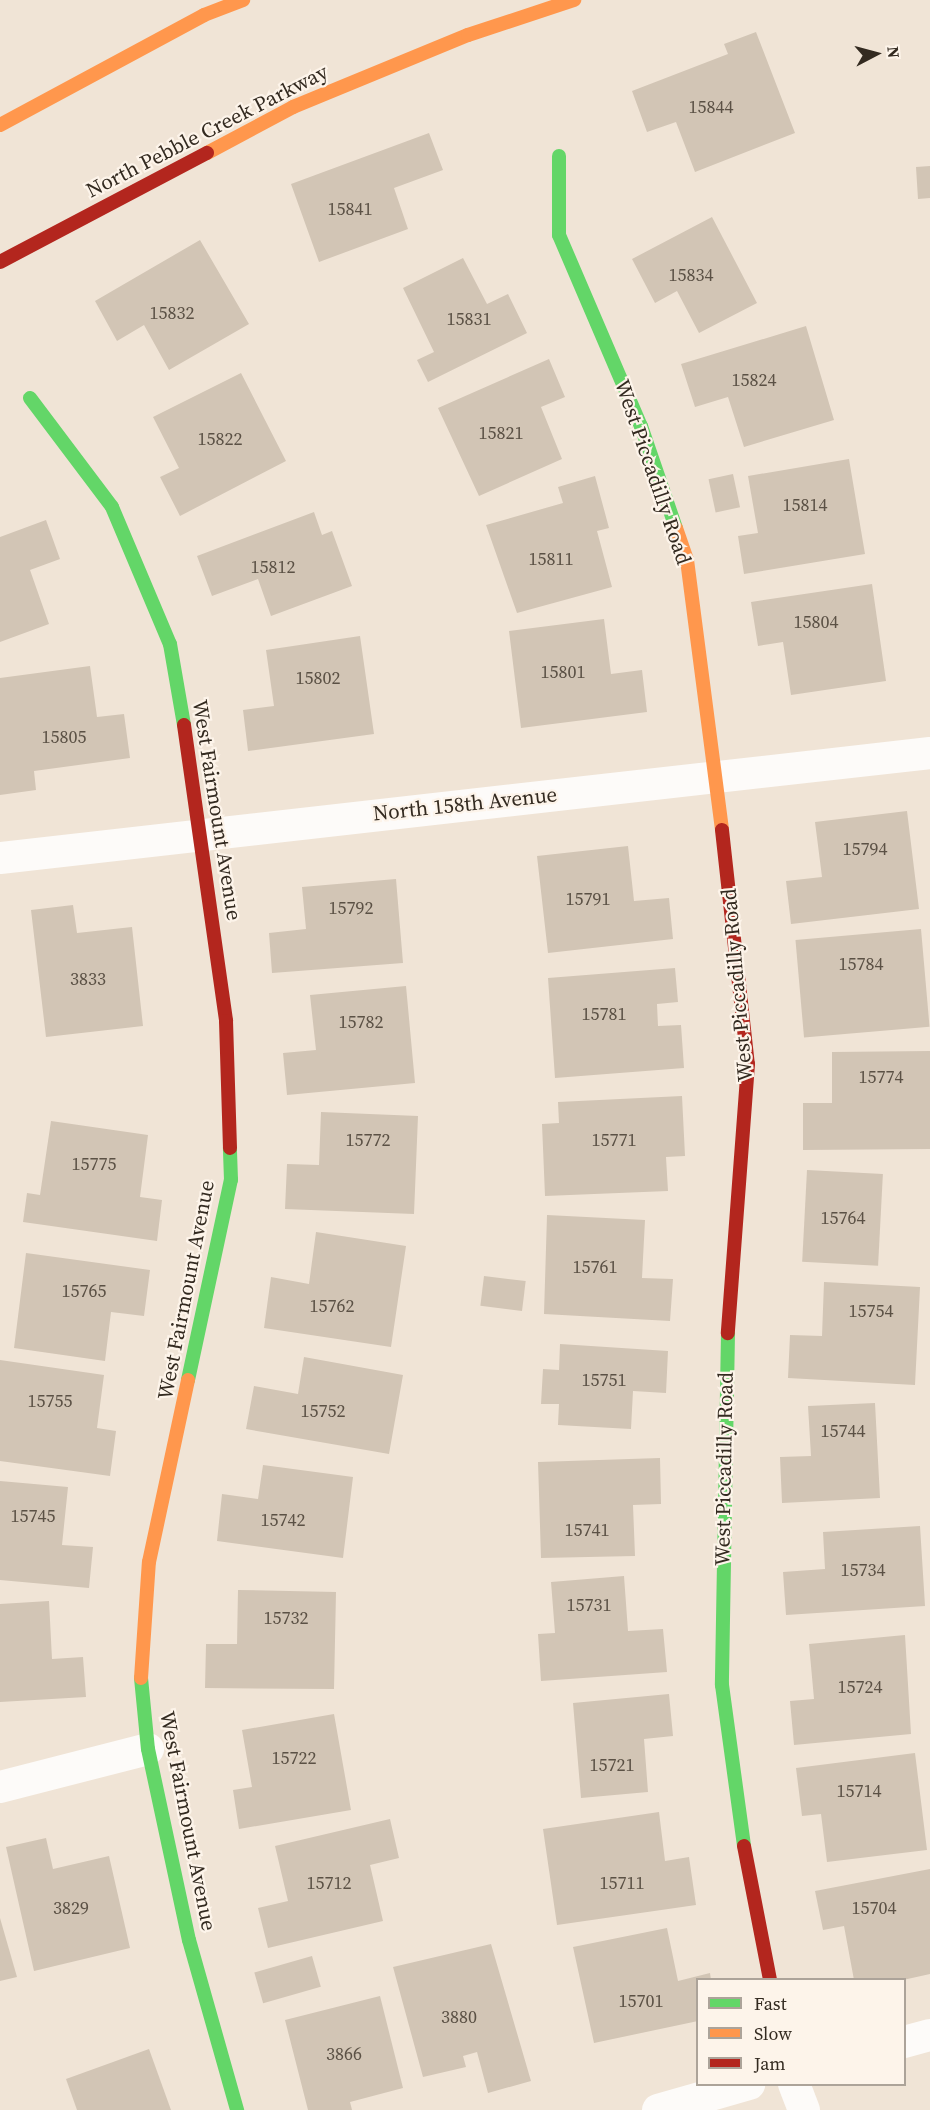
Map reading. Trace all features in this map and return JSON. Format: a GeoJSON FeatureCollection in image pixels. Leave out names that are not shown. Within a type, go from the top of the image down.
{"type":"FeatureCollection","features":[{"type":"Feature","properties":{"kind":"street"},"geometry":{"type":"LineString","coordinates":[[0,125],[204,15],[243,0]]}},
{"type":"Feature","properties":{"kind":"street","name":"North Pebble Creek Parkway"},"geometry":{"type":"LineString","coordinates":[[0,262],[293,106],[468,35],[574,0]]}},
{"type":"Feature","properties":{"kind":"street","name":"West Piccadilly Road"},"geometry":{"type":"LineString","coordinates":[[559,156],[559,235],[641,426],[687,560],[716,776],[748,1064],[725,1371],[722,1685],[749,1882],[770,1978]]}},
{"type":"Feature","properties":{"kind":"street","name":"West Fairmount Avenue"},"geometry":{"type":"LineString","coordinates":[[30,398],[112,507],[170,644],[202,833],[226,1021],[231,1180],[149,1562],[140,1662],[148,1749],[189,1940],[237,2110]]}},
{"type":"Feature","properties":{"kind":"street","name":"North 158th Avenue"},"geometry":{"type":"LineString","coordinates":[[0,858],[202,833],[930,753]]}},
{"type":"Feature","properties":{"kind":"street"},"geometry":{"type":"LineString","coordinates":[[0,1787],[148,1749]]}},
{"type":"Feature","properties":{"kind":"street"},"geometry":{"type":"LineString","coordinates":[[906,2041],[930,2035]]}},
{"type":"Feature","properties":{"kind":"street"},"geometry":{"type":"LineString","coordinates":[[658,2110],[745,2086]]}},
{"type":"Feature","properties":{"kind":"street"},"geometry":{"type":"LineString","coordinates":[[794,2086],[804,2110]]}},
{"type":"Feature","properties":{"kind":"building"},"geometry":{"type":"Polygon","coordinates":[[[756,32],[795,133],[695,172],[676,122],[647,132],[632,91],[728,54],[724,44],[756,32]]]}},
{"type":"Feature","properties":{"kind":"building"},"geometry":{"type":"Polygon","coordinates":[[[429,133],[443,170],[394,188],[408,229],[319,262],[291,184],[429,133]]]}},
{"type":"Feature","properties":{"kind":"building"},"geometry":{"type":"Polygon","coordinates":[[[930,166],[930,198],[918,199],[916,167],[930,166]]]}},
{"type":"Feature","properties":{"kind":"building"},"geometry":{"type":"Polygon","coordinates":[[[712,217],[757,303],[699,333],[677,291],[655,303],[632,259],[712,217]]]}},
{"type":"Feature","properties":{"kind":"building"},"geometry":{"type":"Polygon","coordinates":[[[200,240],[249,324],[169,370],[144,325],[117,341],[95,301],[200,240]]]}},
{"type":"Feature","properties":{"kind":"building"},"geometry":{"type":"Polygon","coordinates":[[[463,258],[487,304],[508,294],[527,333],[428,382],[417,360],[434,352],[403,288],[463,258]]]}},
{"type":"Feature","properties":{"kind":"building"},"geometry":{"type":"Polygon","coordinates":[[[806,326],[834,420],[744,447],[728,397],[695,407],[681,364],[806,326]]]}},
{"type":"Feature","properties":{"kind":"building"},"geometry":{"type":"Polygon","coordinates":[[[549,359],[565,397],[541,407],[562,459],[479,496],[438,408],[549,359]]]}},
{"type":"Feature","properties":{"kind":"building"},"geometry":{"type":"Polygon","coordinates":[[[241,373],[286,461],[180,516],[160,477],[179,468],[153,417],[241,373]]]}},
{"type":"Feature","properties":{"kind":"building"},"geometry":{"type":"Polygon","coordinates":[[[849,459],[865,554],[744,574],[738,536],[758,533],[748,476],[849,459]]]}},
{"type":"Feature","properties":{"kind":"building"},"geometry":{"type":"Polygon","coordinates":[[[733,474],[740,507],[716,512],[709,479],[733,474]]]}},
{"type":"Feature","properties":{"kind":"building"},"geometry":{"type":"Polygon","coordinates":[[[595,476],[609,528],[597,531],[612,587],[517,613],[486,525],[563,503],[558,487],[595,476]]]}},
{"type":"Feature","properties":{"kind":"building"},"geometry":{"type":"Polygon","coordinates":[[[314,512],[322,535],[332,531],[352,586],[271,616],[258,579],[212,596],[197,556],[314,512]]]}},
{"type":"Feature","properties":{"kind":"building"},"geometry":{"type":"Polygon","coordinates":[[[46,520],[60,559],[30,570],[49,624],[0,642],[0,537],[46,520]]]}},
{"type":"Feature","properties":{"kind":"building"},"geometry":{"type":"Polygon","coordinates":[[[872,584],[886,681],[791,695],[783,642],[758,646],[751,602],[872,584]]]}},
{"type":"Feature","properties":{"kind":"building"},"geometry":{"type":"Polygon","coordinates":[[[604,619],[611,674],[642,670],[647,712],[521,728],[509,631],[604,619]]]}},
{"type":"Feature","properties":{"kind":"building"},"geometry":{"type":"Polygon","coordinates":[[[360,636],[374,734],[248,751],[243,710],[274,706],[266,650],[360,636]]]}},
{"type":"Feature","properties":{"kind":"building"},"geometry":{"type":"Polygon","coordinates":[[[90,666],[97,717],[124,714],[130,758],[34,771],[36,790],[0,795],[0,678],[90,666]]]}},
{"type":"Feature","properties":{"kind":"building"},"geometry":{"type":"Polygon","coordinates":[[[907,811],[919,909],[791,924],[786,881],[822,877],[815,822],[907,811]]]}},
{"type":"Feature","properties":{"kind":"building"},"geometry":{"type":"Polygon","coordinates":[[[628,846],[634,901],[669,898],[673,939],[548,953],[537,856],[628,846]]]}},
{"type":"Feature","properties":{"kind":"building"},"geometry":{"type":"Polygon","coordinates":[[[396,879],[403,963],[272,973],[269,933],[306,929],[302,887],[396,879]]]}},
{"type":"Feature","properties":{"kind":"building"},"geometry":{"type":"Polygon","coordinates":[[[73,905],[77,933],[132,927],[143,1026],[46,1037],[31,910],[73,905]]]}},
{"type":"Feature","properties":{"kind":"building"},"geometry":{"type":"Polygon","coordinates":[[[921,929],[930,1027],[804,1038],[795,940],[921,929]]]}},
{"type":"Feature","properties":{"kind":"building"},"geometry":{"type":"Polygon","coordinates":[[[675,968],[678,1002],[657,1004],[658,1026],[681,1025],[684,1068],[555,1078],[548,978],[675,968]]]}},
{"type":"Feature","properties":{"kind":"building"},"geometry":{"type":"Polygon","coordinates":[[[406,986],[415,1083],[287,1095],[283,1053],[316,1050],[310,995],[406,986]]]}},
{"type":"Feature","properties":{"kind":"building"},"geometry":{"type":"Polygon","coordinates":[[[930,1051],[930,1149],[803,1150],[803,1103],[832,1103],[832,1052],[930,1051]]]}},
{"type":"Feature","properties":{"kind":"building"},"geometry":{"type":"Polygon","coordinates":[[[682,1096],[685,1156],[666,1157],[668,1191],[545,1196],[542,1124],[559,1123],[558,1102],[682,1096]]]}},
{"type":"Feature","properties":{"kind":"building"},"geometry":{"type":"Polygon","coordinates":[[[321,1112],[418,1116],[414,1214],[285,1209],[287,1164],[319,1165],[321,1112]]]}},
{"type":"Feature","properties":{"kind":"building"},"geometry":{"type":"Polygon","coordinates":[[[51,1121],[148,1135],[140,1197],[162,1200],[157,1241],[23,1222],[27,1193],[40,1195],[51,1121]]]}},
{"type":"Feature","properties":{"kind":"building"},"geometry":{"type":"Polygon","coordinates":[[[807,1170],[883,1174],[878,1266],[802,1262],[807,1170]]]}},
{"type":"Feature","properties":{"kind":"building"},"geometry":{"type":"Polygon","coordinates":[[[547,1215],[645,1220],[642,1278],[673,1279],[670,1321],[544,1314],[547,1215]]]}},
{"type":"Feature","properties":{"kind":"building"},"geometry":{"type":"Polygon","coordinates":[[[316,1232],[406,1246],[391,1347],[264,1328],[271,1277],[309,1284],[316,1232]]]}},
{"type":"Feature","properties":{"kind":"building"},"geometry":{"type":"Polygon","coordinates":[[[26,1253],[150,1270],[144,1316],[111,1312],[105,1361],[14,1348],[26,1253]]]}},
{"type":"Feature","properties":{"kind":"building"},"geometry":{"type":"Polygon","coordinates":[[[484,1276],[526,1281],[522,1311],[480,1306],[484,1276]]]}},
{"type":"Feature","properties":{"kind":"building"},"geometry":{"type":"Polygon","coordinates":[[[824,1282],[920,1287],[915,1385],[788,1378],[790,1335],[822,1336],[824,1282]]]}},
{"type":"Feature","properties":{"kind":"building"},"geometry":{"type":"Polygon","coordinates":[[[560,1344],[668,1351],[666,1393],[633,1391],[631,1429],[558,1425],[559,1404],[541,1404],[543,1369],[559,1370],[560,1344]]]}},
{"type":"Feature","properties":{"kind":"building"},"geometry":{"type":"Polygon","coordinates":[[[304,1357],[403,1375],[389,1454],[246,1429],[254,1386],[298,1394],[304,1357]]]}},
{"type":"Feature","properties":{"kind":"building"},"geometry":{"type":"Polygon","coordinates":[[[0,1360],[104,1375],[97,1428],[116,1431],[110,1476],[0,1461],[0,1360]]]}},
{"type":"Feature","properties":{"kind":"building"},"geometry":{"type":"Polygon","coordinates":[[[875,1403],[880,1498],[782,1503],[780,1457],[811,1456],[808,1406],[875,1403]]]}},
{"type":"Feature","properties":{"kind":"building"},"geometry":{"type":"Polygon","coordinates":[[[660,1458],[661,1504],[633,1505],[635,1556],[541,1558],[538,1462],[660,1458]]]}},
{"type":"Feature","properties":{"kind":"building"},"geometry":{"type":"Polygon","coordinates":[[[263,1465],[353,1477],[343,1558],[217,1541],[222,1494],[258,1499],[263,1465]]]}},
{"type":"Feature","properties":{"kind":"building"},"geometry":{"type":"Polygon","coordinates":[[[0,1481],[68,1487],[62,1545],[93,1547],[89,1588],[0,1580],[0,1481]]]}},
{"type":"Feature","properties":{"kind":"building"},"geometry":{"type":"Polygon","coordinates":[[[920,1526],[925,1606],[786,1615],[783,1572],[825,1569],[823,1532],[920,1526]]]}},
{"type":"Feature","properties":{"kind":"building"},"geometry":{"type":"Polygon","coordinates":[[[624,1576],[628,1631],[663,1629],[667,1672],[541,1681],[538,1634],[555,1633],[551,1582],[624,1576]]]}},
{"type":"Feature","properties":{"kind":"building"},"geometry":{"type":"Polygon","coordinates":[[[238,1590],[336,1592],[334,1689],[205,1688],[206,1644],[237,1644],[238,1590]]]}},
{"type":"Feature","properties":{"kind":"building"},"geometry":{"type":"Polygon","coordinates":[[[49,1601],[52,1659],[83,1657],[86,1697],[0,1702],[0,1604],[49,1601]]]}},
{"type":"Feature","properties":{"kind":"building"},"geometry":{"type":"Polygon","coordinates":[[[905,1635],[911,1734],[794,1745],[790,1701],[814,1699],[809,1644],[905,1635]]]}},
{"type":"Feature","properties":{"kind":"building"},"geometry":{"type":"Polygon","coordinates":[[[669,1694],[673,1736],[644,1739],[648,1792],[581,1798],[573,1703],[669,1694]]]}},
{"type":"Feature","properties":{"kind":"building"},"geometry":{"type":"Polygon","coordinates":[[[334,1714],[351,1810],[239,1829],[233,1790],[252,1787],[242,1730],[334,1714]]]}},
{"type":"Feature","properties":{"kind":"building"},"geometry":{"type":"Polygon","coordinates":[[[915,1753],[927,1850],[827,1862],[821,1814],[802,1816],[796,1768],[915,1753]]]}},
{"type":"Feature","properties":{"kind":"building"},"geometry":{"type":"Polygon","coordinates":[[[659,1812],[665,1861],[689,1857],[696,1905],[557,1925],[543,1829],[659,1812]]]}},
{"type":"Feature","properties":{"kind":"building"},"geometry":{"type":"Polygon","coordinates":[[[390,1819],[399,1858],[370,1865],[383,1921],[268,1948],[258,1908],[288,1901],[275,1846],[390,1819]]]}},
{"type":"Feature","properties":{"kind":"building"},"geometry":{"type":"Polygon","coordinates":[[[46,1838],[53,1869],[109,1856],[130,1948],[34,1971],[6,1847],[46,1838]]]}},
{"type":"Feature","properties":{"kind":"building"},"geometry":{"type":"Polygon","coordinates":[[[930,1869],[930,1974],[906,1979],[854,1978],[844,1926],[823,1930],[815,1891],[930,1869]]]}},
{"type":"Feature","properties":{"kind":"building"},"geometry":{"type":"Polygon","coordinates":[[[0,1918],[17,1977],[0,1981],[0,1918]]]}},
{"type":"Feature","properties":{"kind":"building"},"geometry":{"type":"Polygon","coordinates":[[[667,1928],[678,1981],[710,1973],[711,1978],[696,1978],[696,2021],[594,2043],[573,1947],[667,1928]]]}},
{"type":"Feature","properties":{"kind":"building"},"geometry":{"type":"Polygon","coordinates":[[[491,1944],[531,2081],[488,2093],[477,2052],[463,2056],[466,2067],[423,2077],[393,1967],[491,1944]]]}},
{"type":"Feature","properties":{"kind":"building"},"geometry":{"type":"Polygon","coordinates":[[[312,1956],[321,1987],[263,2003],[254,1973],[312,1956]]]}},
{"type":"Feature","properties":{"kind":"building"},"geometry":{"type":"Polygon","coordinates":[[[380,1996],[403,2088],[350,2102],[352,2110],[308,2110],[285,2020],[380,1996]]]}},
{"type":"Feature","properties":{"kind":"building"},"geometry":{"type":"Polygon","coordinates":[[[149,2049],[171,2110],[77,2110],[66,2079],[149,2049]]]}},
{"type":"Feature","properties":{"kind":"traffic: fast"},"geometry":{"type":"LineString","coordinates":[[559,156],[559,235],[641,426],[676,528]]}},
{"type":"Feature","properties":{"kind":"traffic: fast"},"geometry":{"type":"LineString","coordinates":[[30,398],[112,507],[170,644],[184,725]]}},
{"type":"Feature","properties":{"kind":"traffic: fast"},"geometry":{"type":"LineString","coordinates":[[188,1380],[231,1180],[230,1148]]}},
{"type":"Feature","properties":{"kind":"traffic: fast"},"geometry":{"type":"LineString","coordinates":[[728,1333],[722,1685],[744,1846]]}},
{"type":"Feature","properties":{"kind":"traffic: fast"},"geometry":{"type":"LineString","coordinates":[[141,1678],[148,1749],[189,1940],[237,2110]]}},
{"type":"Feature","properties":{"kind":"traffic: slow"},"geometry":{"type":"LineString","coordinates":[[0,125],[204,15],[243,0]]}},
{"type":"Feature","properties":{"kind":"traffic: slow"},"geometry":{"type":"LineString","coordinates":[[207,153],[293,107],[468,35],[574,0]]}},
{"type":"Feature","properties":{"kind":"traffic: slow"},"geometry":{"type":"LineString","coordinates":[[676,528],[687,560],[722,830]]}},
{"type":"Feature","properties":{"kind":"traffic: slow"},"geometry":{"type":"LineString","coordinates":[[141,1678],[149,1562],[188,1380]]}},
{"type":"Feature","properties":{"kind":"traffic: jam"},"geometry":{"type":"LineString","coordinates":[[0,262],[207,153]]}},
{"type":"Feature","properties":{"kind":"traffic: jam"},"geometry":{"type":"LineString","coordinates":[[184,725],[226,1021],[230,1148]]}},
{"type":"Feature","properties":{"kind":"traffic: jam"},"geometry":{"type":"LineString","coordinates":[[722,830],[748,1064],[728,1333]]}},
{"type":"Feature","properties":{"kind":"traffic: jam"},"geometry":{"type":"LineString","coordinates":[[744,1846],[770,1978]]}}]}
